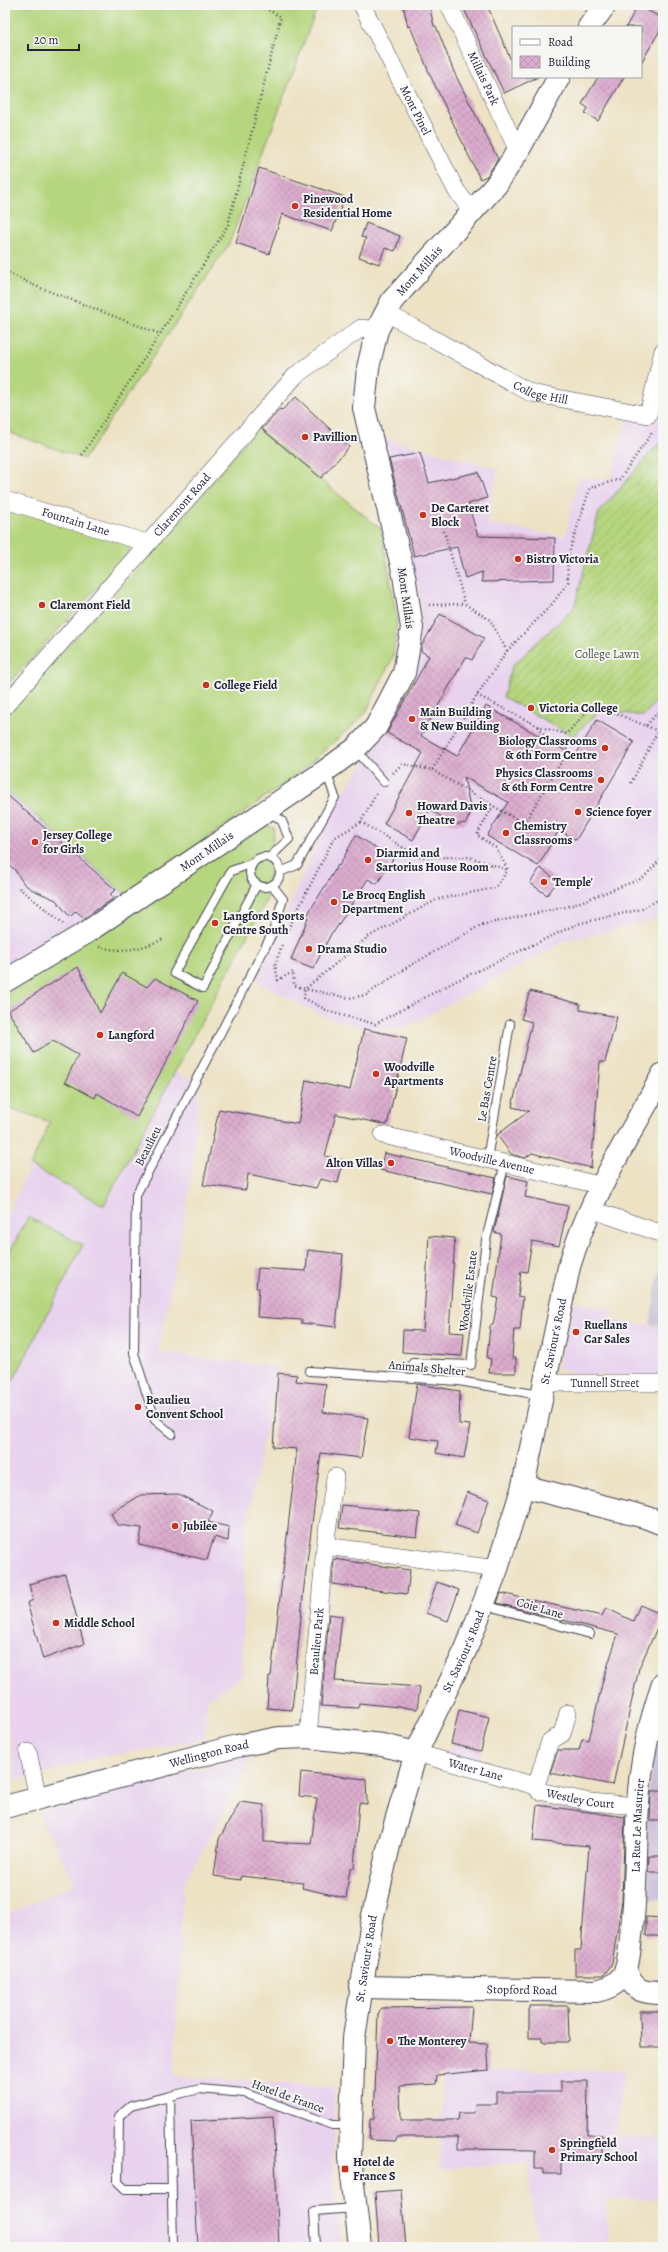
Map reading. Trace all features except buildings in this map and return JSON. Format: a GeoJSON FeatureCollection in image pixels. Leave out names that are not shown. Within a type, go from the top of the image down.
{"type":"FeatureCollection","features":[{"type":"Feature","properties":{"kind":"main road"},"geometry":{"type":"LineString","coordinates":[[590,26],[605,5]]}},
{"type":"Feature","properties":{"kind":"main road","name":"Mont Millais"},"geometry":{"type":"LineString","coordinates":[[5,981],[84,934],[325,771],[355,749],[376,727],[404,673],[412,628],[404,576],[364,408],[368,368],[381,321],[392,301],[473,213],[496,185],[518,151],[558,78]]}},
{"type":"Feature","properties":{"kind":"main road","name":"St. Saviour's Road"},"geometry":{"type":"LineString","coordinates":[[360,2247],[350,2157],[354,2038],[360,1987],[390,1841],[416,1754],[466,1649],[497,1569],[523,1486],[545,1390],[569,1266],[590,1210],[663,1074]]}},
{"type":"Feature","properties":{"kind":"main road"},"geometry":{"type":"LineString","coordinates":[[523,1486],[645,1517],[663,1524]]}},
{"type":"Feature","properties":{"kind":"main road","name":"La Rue Le Masurier"},"geometry":{"type":"LineString","coordinates":[[626,1970],[636,1904],[638,1806],[642,1765],[648,1728],[663,1684]]}},
{"type":"Feature","properties":{"kind":"main road","name":"Wellington Road"},"geometry":{"type":"LineString","coordinates":[[5,1807],[237,1746],[279,1738],[308,1737],[382,1745],[416,1754]]}},
{"type":"Feature","properties":{"kind":"main road"},"geometry":{"type":"LineString","coordinates":[[626,1970],[630,1983],[638,1989],[650,1993],[663,1993]]}},
{"type":"Feature","properties":{"kind":"main road","name":"Stopford Road"},"geometry":{"type":"LineString","coordinates":[[360,1987],[596,1991],[607,1988],[619,1981],[626,1970]]}},
{"type":"Feature","properties":{"kind":"street","name":"Mont Pinel"},"geometry":{"type":"LineString","coordinates":[[362,5],[456,190],[473,213]]}},
{"type":"Feature","properties":{"kind":"street","name":"Millais Park"},"geometry":{"type":"LineString","coordinates":[[449,5],[518,151]]}},
{"type":"Feature","properties":{"kind":"street","name":"College Hill"},"geometry":{"type":"LineString","coordinates":[[381,321],[531,393],[648,415],[663,351]]}},
{"type":"Feature","properties":{"kind":"street","name":"Claremont Road"},"geometry":{"type":"LineString","coordinates":[[5,706],[296,375],[361,328],[381,321]]}},
{"type":"Feature","properties":{"kind":"street","name":"Fountain Lane"},"geometry":{"type":"LineString","coordinates":[[5,500],[147,543]]}},
{"type":"Feature","properties":{"kind":"street","name":"Woodville Avenue"},"geometry":{"type":"LineString","coordinates":[[383,1135],[602,1186]]}},
{"type":"Feature","properties":{"kind":"street"},"geometry":{"type":"LineString","coordinates":[[590,1210],[663,1234]]}},
{"type":"Feature","properties":{"kind":"street","name":"Tunnell Street"},"geometry":{"type":"LineString","coordinates":[[545,1390],[663,1383]]}},
{"type":"Feature","properties":{"kind":"street","name":"Beaulieu Park"},"geometry":{"type":"LineString","coordinates":[[308,1737],[325,1546],[335,1477]]}},
{"type":"Feature","properties":{"kind":"street"},"geometry":{"type":"LineString","coordinates":[[325,1546],[497,1569]]}},
{"type":"Feature","properties":{"kind":"street","name":"Westley Court"},"geometry":{"type":"LineString","coordinates":[[568,1713],[562,1734],[550,1741],[536,1786],[539,1791],[590,1802],[638,1806]]}},
{"type":"Feature","properties":{"kind":"street"},"geometry":{"type":"LineString","coordinates":[[28,1752],[38,1798]]}},
{"type":"Feature","properties":{"kind":"street","name":"Water Lane"},"geometry":{"type":"LineString","coordinates":[[416,1754],[536,1786]]}},
{"type":"Feature","properties":{"kind":"lane"},"geometry":{"type":"LineString","coordinates":[[355,749],[384,782]]}},
{"type":"Feature","properties":{"kind":"lane"},"geometry":{"type":"LineString","coordinates":[[280,872],[297,866],[335,797],[325,771]]}},
{"type":"Feature","properties":{"kind":"lane"},"geometry":{"type":"LineString","coordinates":[[268,809],[282,821],[289,839],[269,858]]}},
{"type":"Feature","properties":{"kind":"lane"},"geometry":{"type":"LineString","coordinates":[[253,863],[251,876],[257,884],[262,886],[272,885],[279,877],[280,872],[278,864],[269,858],[261,858],[253,863],[231,871],[174,973],[203,988],[257,884]]}},
{"type":"Feature","properties":{"kind":"lane","name":"Beaulieu"},"geometry":{"type":"LineString","coordinates":[[172,1434],[155,1420],[134,1353],[136,1195],[273,932],[283,899],[272,885]]}},
{"type":"Feature","properties":{"kind":"lane","name":"Le Bas Centre"},"geometry":{"type":"LineString","coordinates":[[487,1159],[510,1024]]}},
{"type":"Feature","properties":{"kind":"lane","name":"Woodville Estate"},"geometry":{"type":"LineString","coordinates":[[413,1363],[471,1365],[486,1240],[505,1163]]}},
{"type":"Feature","properties":{"kind":"lane","name":"Animals Shelter"},"geometry":{"type":"LineString","coordinates":[[309,1371],[545,1390]]}},
{"type":"Feature","properties":{"kind":"lane","name":"Coie Lane"},"geometry":{"type":"LineString","coordinates":[[483,1605],[590,1634]]}},
{"type":"Feature","properties":{"kind":"lane","name":"Hotel de France"},"geometry":{"type":"LineString","coordinates":[[172,2189],[124,2189],[118,2182],[119,2116],[131,2106],[200,2089],[244,2093],[333,2125],[351,2124]]}},
{"type":"Feature","properties":{"kind":"lane"},"geometry":{"type":"LineString","coordinates":[[170,2096],[173,2247]]}},
{"type":"Feature","properties":{"kind":"lane"},"geometry":{"type":"LineString","coordinates":[[316,2247],[314,2211],[356,2208]]}},
{"type":"Feature","properties":{"kind":"path"},"geometry":{"type":"LineString","coordinates":[[5,15],[10,5]]}},
{"type":"Feature","properties":{"kind":"path"},"geometry":{"type":"LineString","coordinates":[[82,455],[228,226],[282,17],[260,5]]}},
{"type":"Feature","properties":{"kind":"path"},"geometry":{"type":"LineString","coordinates":[[5,283],[6,271],[33,285],[160,334]]}},
{"type":"Feature","properties":{"kind":"path"},"geometry":{"type":"LineString","coordinates":[[432,770],[477,695],[507,651],[553,603],[568,582],[567,559],[590,488],[620,479],[657,425]]}},
{"type":"Feature","properties":{"kind":"path"},"geometry":{"type":"LineString","coordinates":[[444,531],[465,604]]}},
{"type":"Feature","properties":{"kind":"path"},"geometry":{"type":"LineString","coordinates":[[422,605],[465,604],[490,620],[507,651]]}},
{"type":"Feature","properties":{"kind":"path"},"geometry":{"type":"LineString","coordinates":[[477,695],[538,726],[566,734],[594,704],[658,731]]}},
{"type":"Feature","properties":{"kind":"path"},"geometry":{"type":"LineString","coordinates":[[646,726],[663,706]]}},
{"type":"Feature","properties":{"kind":"path"},"geometry":{"type":"LineString","coordinates":[[285,935],[334,838],[360,822],[384,782],[402,764],[432,770],[524,824],[569,749],[546,737],[538,726]]}},
{"type":"Feature","properties":{"kind":"path"},"geometry":{"type":"LineString","coordinates":[[631,783],[658,731],[663,726]]}},
{"type":"Feature","properties":{"kind":"path"},"geometry":{"type":"LineString","coordinates":[[493,806],[477,835],[496,848],[508,870]]}},
{"type":"Feature","properties":{"kind":"path"},"geometry":{"type":"LineString","coordinates":[[360,822],[420,857],[469,857],[508,870]]}},
{"type":"Feature","properties":{"kind":"path"},"geometry":{"type":"LineString","coordinates":[[283,943],[275,965],[278,980],[293,972],[294,985],[305,989],[349,998],[366,995],[406,968],[481,925],[577,903],[643,878],[663,857]]}},
{"type":"Feature","properties":{"kind":"path"},"geometry":{"type":"LineString","coordinates":[[508,870],[495,888],[438,899],[368,937],[305,989],[304,998],[330,1012],[375,1024],[456,981],[577,924],[642,909],[663,897]]}},
{"type":"Feature","properties":{"kind":"path"},"geometry":{"type":"LineString","coordinates":[[19,888],[68,927]]}},
{"type":"Feature","properties":{"kind":"path"},"geometry":{"type":"LineString","coordinates":[[96,947],[116,951],[140,949],[164,939]]}},
{"type":"Feature","properties":{"kind":"shaded area","name":"Victoria College"},"geometry":{"type":"Polygon","coordinates":[[[663,377],[663,915],[654,920],[565,941],[400,1030],[367,1028],[324,1017],[257,981],[326,822],[342,794],[386,732],[414,683],[419,650],[422,605],[376,436],[498,469],[486,523],[565,537],[579,478],[611,479],[627,419],[653,424],[663,377]]]}},
{"type":"Feature","properties":{"kind":"shaded area","name":"Jersey College for Girls"},"geometry":{"type":"Polygon","coordinates":[[[5,789],[126,895],[5,971],[5,789]]]}},
{"type":"Feature","properties":{"kind":"shaded area","name":"Beaulieu Convent School"},"geometry":{"type":"Polygon","coordinates":[[[175,1072],[200,1083],[189,1195],[158,1353],[278,1367],[245,1532],[242,1676],[207,1700],[205,1739],[96,1758],[32,1777],[16,1779],[5,1705],[5,1220],[30,1166],[104,1205],[175,1072]]]}},
{"type":"Feature","properties":{"kind":"shaded area"},"geometry":{"type":"Polygon","coordinates":[[[663,1246],[663,1327],[650,1324],[663,1246]]]}},
{"type":"Feature","properties":{"kind":"shaded area"},"geometry":{"type":"Polygon","coordinates":[[[575,1301],[614,1311],[611,1320],[663,1327],[663,1376],[579,1374],[557,1368],[575,1301]]]}},
{"type":"Feature","properties":{"kind":"shaded area"},"geometry":{"type":"Polygon","coordinates":[[[659,1721],[663,1721],[663,1900],[649,1899],[646,1805],[659,1721]]]}},
{"type":"Feature","properties":{"kind":"shaded area"},"geometry":{"type":"Polygon","coordinates":[[[449,1745],[481,1751],[477,1770],[447,1762],[449,1745]]]}},
{"type":"Feature","properties":{"kind":"shaded area"},"geometry":{"type":"Polygon","coordinates":[[[252,1755],[238,1786],[183,1884],[174,2076],[334,2087],[333,2178],[340,2247],[5,2247],[5,1915],[75,1884],[38,1812],[252,1755]]]}},
{"type":"Feature","properties":{"kind":"shaded area","name":"Springfield Primary School"},"geometry":{"type":"Polygon","coordinates":[[[442,2070],[624,2071],[614,2137],[663,2138],[663,2199],[606,2200],[608,2247],[537,2247],[528,2162],[440,2169],[442,2070]]]}},
{"type":"Feature","properties":{"kind":"green space"},"geometry":{"type":"Polygon","coordinates":[[[5,5],[318,5],[229,244],[84,459],[5,431],[5,5]]]}},
{"type":"Feature","properties":{"kind":"green space","name":"College Field"},"geometry":{"type":"Polygon","coordinates":[[[257,428],[381,529],[397,618],[393,657],[365,714],[298,774],[126,895],[5,789],[5,716],[170,533],[257,428]]]}},
{"type":"Feature","properties":{"kind":"green space","name":"College Lawn"},"geometry":{"type":"Polygon","coordinates":[[[663,439],[663,694],[643,716],[601,710],[573,736],[503,697],[512,666],[574,608],[599,512],[663,439]]]}},
{"type":"Feature","properties":{"kind":"green space","name":"Claremont Field"},"geometry":{"type":"Polygon","coordinates":[[[5,506],[128,543],[129,553],[5,687],[5,506]]]}},
{"type":"Feature","properties":{"kind":"green space","name":"Langford"},"geometry":{"type":"Polygon","coordinates":[[[262,824],[274,828],[267,899],[104,1205],[30,1166],[50,1122],[5,1106],[5,993],[262,824]]]}},
{"type":"Feature","properties":{"kind":"green space"},"geometry":{"type":"Polygon","coordinates":[[[28,1217],[83,1245],[13,1381],[5,1377],[5,1261],[28,1217]]]}},
{"type":"Feature","properties":{"kind":"place","name":"Pinewood Residential Home"},"geometry":{"type":"Point","coordinates":[295,206]}},
{"type":"Feature","properties":{"kind":"place","name":"Pavillion"},"geometry":{"type":"Point","coordinates":[305,437]}},
{"type":"Feature","properties":{"kind":"place","name":"De Carteret Block"},"geometry":{"type":"Point","coordinates":[423,515]}},
{"type":"Feature","properties":{"kind":"place","name":"Bistro Victoria"},"geometry":{"type":"Point","coordinates":[518,559]}},
{"type":"Feature","properties":{"kind":"place","name":"Claremont Field"},"geometry":{"type":"Point","coordinates":[42,605]}},
{"type":"Feature","properties":{"kind":"place","name":"College Field"},"geometry":{"type":"Point","coordinates":[206,685]}},
{"type":"Feature","properties":{"kind":"place","name":"Victoria College"},"geometry":{"type":"Point","coordinates":[531,708]}},
{"type":"Feature","properties":{"kind":"place","name":"Main Building & New Building"},"geometry":{"type":"Point","coordinates":[412,719]}},
{"type":"Feature","properties":{"kind":"place","name":"Biology Classrooms & 6th Form Centre"},"geometry":{"type":"Point","coordinates":[605,748]}},
{"type":"Feature","properties":{"kind":"place","name":"Physics Classrooms & 6th Form Centre"},"geometry":{"type":"Point","coordinates":[601,780]}},
{"type":"Feature","properties":{"kind":"place","name":"Science foyer"},"geometry":{"type":"Point","coordinates":[578,812]}},
{"type":"Feature","properties":{"kind":"place","name":"Howard Davis Theatre"},"geometry":{"type":"Point","coordinates":[409,813]}},
{"type":"Feature","properties":{"kind":"place","name":"Chemistry Classrooms"},"geometry":{"type":"Point","coordinates":[506,833]}},
{"type":"Feature","properties":{"kind":"place","name":"Jersey College for Girls"},"geometry":{"type":"Point","coordinates":[35,842]}},
{"type":"Feature","properties":{"kind":"place","name":"Diarmid and Sartorius House Room"},"geometry":{"type":"Point","coordinates":[368,860]}},
{"type":"Feature","properties":{"kind":"place","name":"'Temple'"},"geometry":{"type":"Point","coordinates":[544,882]}},
{"type":"Feature","properties":{"kind":"place","name":"Le Brocq English Department"},"geometry":{"type":"Point","coordinates":[334,902]}},
{"type":"Feature","properties":{"kind":"place","name":"Langford Sports Centre South"},"geometry":{"type":"Point","coordinates":[215,923]}},
{"type":"Feature","properties":{"kind":"place","name":"Drama Studio"},"geometry":{"type":"Point","coordinates":[309,949]}},
{"type":"Feature","properties":{"kind":"place","name":"Langford"},"geometry":{"type":"Point","coordinates":[100,1035]}},
{"type":"Feature","properties":{"kind":"place","name":"Woodville Apartments"},"geometry":{"type":"Point","coordinates":[376,1074]}},
{"type":"Feature","properties":{"kind":"place","name":"Alton Villas"},"geometry":{"type":"Point","coordinates":[391,1163]}},
{"type":"Feature","properties":{"kind":"place","name":"Ruellans Car Sales"},"geometry":{"type":"Point","coordinates":[576,1332]}},
{"type":"Feature","properties":{"kind":"place","name":"Beaulieu Convent School"},"geometry":{"type":"Point","coordinates":[138,1407]}},
{"type":"Feature","properties":{"kind":"place","name":"Jubilee"},"geometry":{"type":"Point","coordinates":[175,1526]}},
{"type":"Feature","properties":{"kind":"place","name":"Middle School"},"geometry":{"type":"Point","coordinates":[56,1623]}},
{"type":"Feature","properties":{"kind":"place","name":"The Monterey"},"geometry":{"type":"Point","coordinates":[390,2041]}},
{"type":"Feature","properties":{"kind":"place","name":"Springfield Primary School"},"geometry":{"type":"Point","coordinates":[552,2150]}},
{"type":"Feature","properties":{"kind":"place","name":"Hotel de France S"},"geometry":{"type":"Point","coordinates":[345,2169]}}]}
